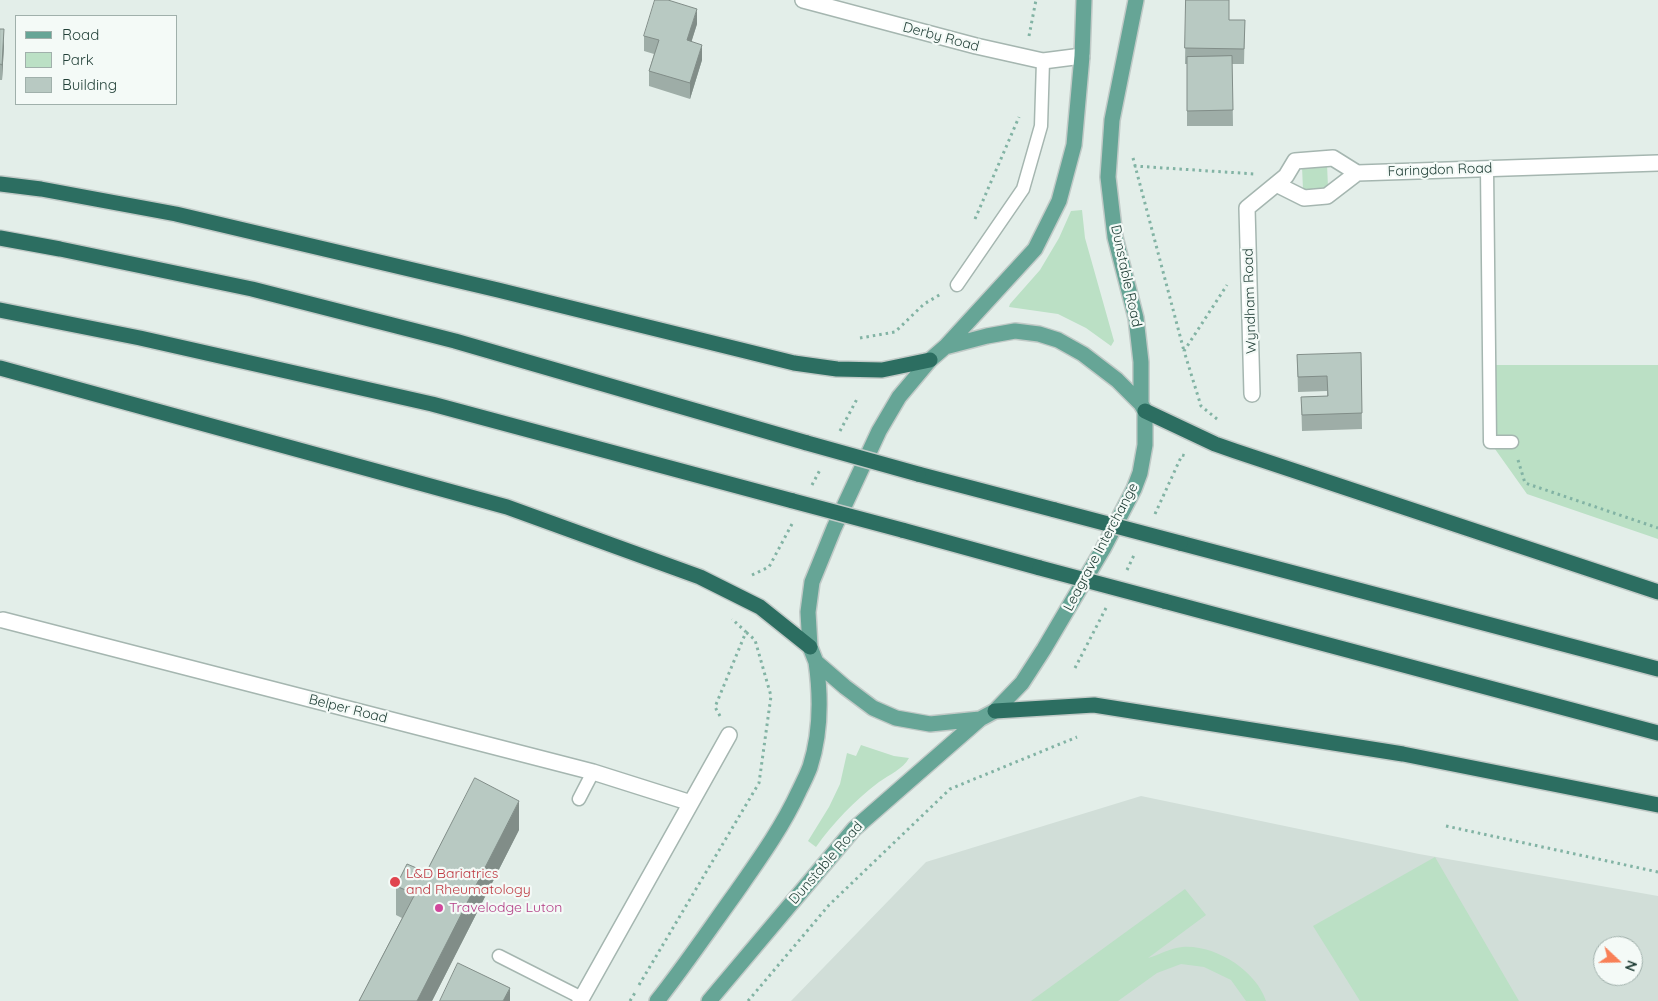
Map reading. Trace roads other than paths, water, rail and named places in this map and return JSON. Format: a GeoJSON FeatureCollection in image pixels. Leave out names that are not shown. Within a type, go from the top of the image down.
{"type":"FeatureCollection","features":[{"type":"Feature","properties":{"kind":"highway"},"geometry":{"type":"LineString","coordinates":[[0,184],[176,214],[498,290],[794,363],[837,368],[882,370],[930,360]]}},
{"type":"Feature","properties":{"kind":"highway"},"geometry":{"type":"LineString","coordinates":[[0,238],[252,289],[455,341],[918,474],[1658,669]]}},
{"type":"Feature","properties":{"kind":"highway"},"geometry":{"type":"LineString","coordinates":[[0,310],[140,338],[432,404],[1658,733]]}},
{"type":"Feature","properties":{"kind":"highway"},"geometry":{"type":"LineString","coordinates":[[0,368],[507,507],[700,577],[760,607],[810,647]]}},
{"type":"Feature","properties":{"kind":"highway"},"geometry":{"type":"LineString","coordinates":[[1143,408],[1215,444],[1658,592]]}},
{"type":"Feature","properties":{"kind":"highway"},"geometry":{"type":"LineString","coordinates":[[995,711],[1094,705],[1403,754],[1658,806]]}},
{"type":"Feature","properties":{"kind":"main road"},"geometry":{"type":"LineString","coordinates":[[945,348],[1035,249],[1059,202],[1074,145],[1082,56],[1084,0]]}},
{"type":"Feature","properties":{"kind":"main road","name":"Dunstable Road"},"geometry":{"type":"LineString","coordinates":[[1136,0],[1112,120],[1108,178],[1115,237],[1136,318],[1141,362],[1143,408]]}},
{"type":"Feature","properties":{"kind":"main road","name":"Leagrave Interchange"},"geometry":{"type":"LineString","coordinates":[[1015,331],[1039,334],[1058,340],[1083,354],[1117,380],[1143,408],[1145,445],[1140,473],[1134,489],[1103,549],[1022,683],[995,711],[980,719],[930,724],[896,718],[873,708],[816,662],[810,647],[808,612],[812,582],[834,528],[879,430],[899,397],[930,360],[945,348],[987,336],[1015,331]]}},
{"type":"Feature","properties":{"kind":"main road"},"geometry":{"type":"LineString","coordinates":[[656,1001],[680,973],[754,867],[788,813],[806,776],[816,745],[820,718],[820,690],[816,662]]}},
{"type":"Feature","properties":{"kind":"main road","name":"Dunstable Road"},"geometry":{"type":"LineString","coordinates":[[709,1001],[854,829],[980,719]]}},
{"type":"Feature","properties":{"kind":"street","name":"Derby Road"},"geometry":{"type":"LineString","coordinates":[[802,0],[1025,57],[1043,60],[1082,56]]}},
{"type":"Feature","properties":{"kind":"street"},"geometry":{"type":"LineString","coordinates":[[1333,158],[1358,173],[1327,196],[1304,198],[1281,180],[1295,161],[1333,158]]}},
{"type":"Feature","properties":{"kind":"street","name":"Faringdon Road"},"geometry":{"type":"LineString","coordinates":[[1358,173],[1658,163]]}},
{"type":"Feature","properties":{"kind":"street","name":"Wyndham Road"},"geometry":{"type":"LineString","coordinates":[[1252,394],[1247,208],[1281,180]]}},
{"type":"Feature","properties":{"kind":"street","name":"Belper Road"},"geometry":{"type":"LineString","coordinates":[[3,620],[593,772],[691,803]]}},
{"type":"Feature","properties":{"kind":"street"},"geometry":{"type":"LineString","coordinates":[[581,1000],[729,735]]}},
{"type":"Feature","properties":{"kind":"lane"},"geometry":{"type":"LineString","coordinates":[[957,286],[1023,189],[1041,126],[1043,60]]}},
{"type":"Feature","properties":{"kind":"lane"},"geometry":{"type":"LineString","coordinates":[[1486,169],[1490,442],[1512,442]]}},
{"type":"Feature","properties":{"kind":"lane"},"geometry":{"type":"LineString","coordinates":[[579,799],[593,772]]}},
{"type":"Feature","properties":{"kind":"lane"},"geometry":{"type":"LineString","coordinates":[[499,956],[581,1000]]}},
{"type":"Feature","properties":{"kind":"place","name":"L&D Bariatrics and Rheumatology"},"geometry":{"type":"Point","coordinates":[395,882]}},
{"type":"Feature","properties":{"kind":"place","name":"Travelodge Luton"},"geometry":{"type":"Point","coordinates":[439,908]}}]}
